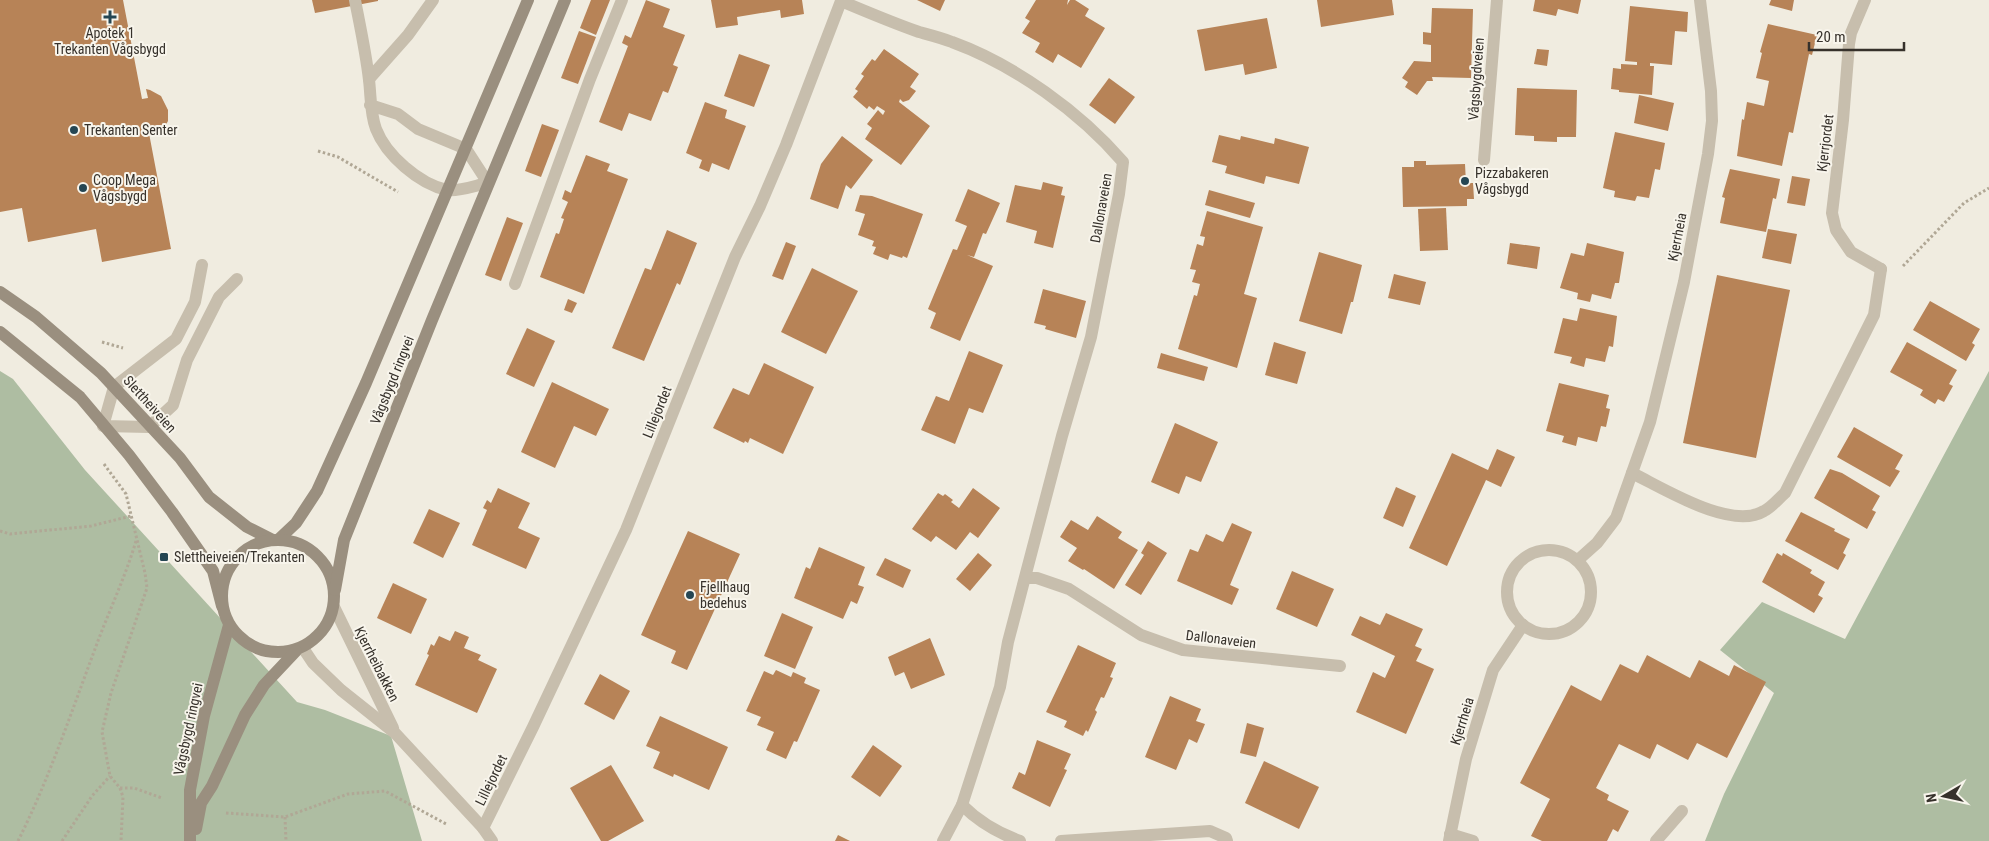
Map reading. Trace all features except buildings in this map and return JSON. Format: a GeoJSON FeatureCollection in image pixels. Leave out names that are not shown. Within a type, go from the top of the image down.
{"type":"FeatureCollection","features":[{"type":"Feature","properties":{"kind":"street"},"geometry":{"type":"LineString","coordinates":[[355,0],[369,79],[370,106],[376,129],[386,148],[423,180],[448,190],[488,183],[466,149],[418,129],[398,114],[370,106]]}},
{"type":"Feature","properties":{"kind":"street"},"geometry":{"type":"LineString","coordinates":[[369,79],[408,35],[433,0]]}},
{"type":"Feature","properties":{"kind":"street","name":"Vågsbygd ringvei"},"geometry":{"type":"LineString","coordinates":[[276,539],[296,523],[317,491],[366,383],[528,0]]}},
{"type":"Feature","properties":{"kind":"street","name":"Vågsbygd ringvei"},"geometry":{"type":"LineString","coordinates":[[335,590],[344,540],[488,183],[565,0]]}},
{"type":"Feature","properties":{"kind":"street"},"geometry":{"type":"LineString","coordinates":[[515,284],[590,78],[622,0]]}},
{"type":"Feature","properties":{"kind":"street","name":"Dallonaveien"},"geometry":{"type":"LineString","coordinates":[[841,0],[918,32],[952,42],[988,58],[1025,78],[1094,132],[1123,162],[1119,194],[1091,337],[1062,436],[1008,642],[1000,687],[962,805],[943,841]]}},
{"type":"Feature","properties":{"kind":"street","name":"Lillejordet"},"geometry":{"type":"LineString","coordinates":[[483,828],[534,727],[626,530],[735,257],[786,145],[841,0]]}},
{"type":"Feature","properties":{"kind":"street","name":"Vågsbygdveien"},"geometry":{"type":"LineString","coordinates":[[1484,160],[1497,0]]}},
{"type":"Feature","properties":{"kind":"street","name":"Kjerrheia"},"geometry":{"type":"LineString","coordinates":[[1578,560],[1597,543],[1616,518],[1650,422],[1682,291],[1708,154],[1712,120],[1711,91],[1700,0]]}},
{"type":"Feature","properties":{"kind":"street","name":"Kjerrjordet"},"geometry":{"type":"LineString","coordinates":[[1865,0],[1851,33],[1849,44],[1843,120],[1832,213],[1836,230],[1851,252],[1881,269]]}},
{"type":"Feature","properties":{"kind":"street"},"geometry":{"type":"LineString","coordinates":[[103,426],[114,387],[176,339],[195,302],[202,265]]}},
{"type":"Feature","properties":{"kind":"street"},"geometry":{"type":"LineString","coordinates":[[1632,473],[1713,512],[1738,516],[1763,512],[1785,493],[1874,315],[1881,269]]}},
{"type":"Feature","properties":{"kind":"street"},"geometry":{"type":"LineString","coordinates":[[103,426],[150,427],[172,405],[187,360],[219,297],[237,279]]}},
{"type":"Feature","properties":{"kind":"street","name":"Slettheiveien"},"geometry":{"type":"LineString","coordinates":[[0,292],[36,318],[114,387],[180,458],[210,497],[247,527],[276,539]]}},
{"type":"Feature","properties":{"kind":"street"},"geometry":{"type":"LineString","coordinates":[[0,332],[80,397],[140,469],[213,571],[222,606],[229,625],[242,640],[258,650],[277,653],[299,649],[318,638],[328,624],[334,608],[335,590],[329,571],[316,554],[299,543],[276,539],[251,546],[233,562],[223,582],[222,606]]}},
{"type":"Feature","properties":{"kind":"street"},"geometry":{"type":"LineString","coordinates":[[1540,550],[1554,550],[1566,553],[1578,560],[1586,571],[1591,592],[1586,613],[1577,624],[1564,632],[1550,635],[1535,632],[1522,625],[1513,614],[1507,601],[1506,587],[1510,574],[1517,563],[1528,555],[1540,550]]}},
{"type":"Feature","properties":{"kind":"street","name":"Dallonaveien"},"geometry":{"type":"LineString","coordinates":[[1026,578],[1037,578],[1069,589],[1141,635],[1182,650],[1340,666]]}},
{"type":"Feature","properties":{"kind":"street","name":"Kjerrheibakken"},"geometry":{"type":"LineString","coordinates":[[334,608],[395,733]]}},
{"type":"Feature","properties":{"kind":"street","name":"Vågsbygd ringvei"},"geometry":{"type":"LineString","coordinates":[[192,841],[190,790],[204,716],[229,625]]}},
{"type":"Feature","properties":{"kind":"street","name":"Kjerrheia"},"geometry":{"type":"LineString","coordinates":[[1473,841],[1449,837],[1466,759],[1493,670],[1522,625]]}},
{"type":"Feature","properties":{"kind":"street","name":"Vågsbygd ringvei"},"geometry":{"type":"LineString","coordinates":[[192,841],[201,803],[212,786],[245,715],[264,685],[299,649]]}},
{"type":"Feature","properties":{"kind":"street","name":"Kjerrheibakken"},"geometry":{"type":"LineString","coordinates":[[299,649],[341,690],[395,733],[483,828],[492,841]]}},
{"type":"Feature","properties":{"kind":"street"},"geometry":{"type":"LineString","coordinates":[[962,805],[975,818],[994,830],[1020,841]]}},
{"type":"Feature","properties":{"kind":"street"},"geometry":{"type":"LineString","coordinates":[[1656,841],[1682,811]]}},
{"type":"Feature","properties":{"kind":"street"},"geometry":{"type":"LineString","coordinates":[[1061,841],[1210,831],[1226,838],[1227,841]]}},
{"type":"Feature","properties":{"kind":"path"},"geometry":{"type":"LineString","coordinates":[[318,151],[338,157],[386,186]]}},
{"type":"Feature","properties":{"kind":"path"},"geometry":{"type":"LineString","coordinates":[[1881,269],[1892,270],[1907,264],[1964,203],[1989,188]]}},
{"type":"Feature","properties":{"kind":"path"},"geometry":{"type":"LineString","coordinates":[[98,456],[126,494],[145,572],[147,588],[104,716],[102,732],[110,776],[120,788],[123,797],[121,841]]}},
{"type":"Feature","properties":{"kind":"path"},"geometry":{"type":"LineString","coordinates":[[0,531],[10,534],[91,526],[130,516]]}},
{"type":"Feature","properties":{"kind":"path"},"geometry":{"type":"LineString","coordinates":[[18,841],[37,803],[100,633],[129,565],[136,541]]}},
{"type":"Feature","properties":{"kind":"path"},"geometry":{"type":"LineString","coordinates":[[62,841],[92,796],[110,776]]}},
{"type":"Feature","properties":{"kind":"path"},"geometry":{"type":"LineString","coordinates":[[120,788],[134,788],[162,798]]}},
{"type":"Feature","properties":{"kind":"path"},"geometry":{"type":"LineString","coordinates":[[226,813],[285,817],[348,794],[385,792],[452,827],[483,828]]}},
{"type":"Feature","properties":{"kind":"path"},"geometry":{"type":"LineString","coordinates":[[285,817],[286,841]]}},
{"type":"Feature","properties":{"kind":"green space"},"geometry":{"type":"Polygon","coordinates":[[[0,371],[13,379],[85,470],[297,702],[325,710],[391,736],[422,841],[0,841],[0,371]]]}},
{"type":"Feature","properties":{"kind":"green space"},"geometry":{"type":"Polygon","coordinates":[[[1989,371],[1989,841],[1705,841],[1724,794],[1774,693],[1720,650],[1762,602],[1845,639],[1989,371]]]}},
{"type":"Feature","properties":{"kind":"place","name":"Apotek 1 Trekanten Vågsbygd"},"geometry":{"type":"Point","coordinates":[110,17]}},
{"type":"Feature","properties":{"kind":"place","name":"Trekanten Senter"},"geometry":{"type":"Point","coordinates":[74,130]}},
{"type":"Feature","properties":{"kind":"place","name":"Pizzabakeren Vågsbygd"},"geometry":{"type":"Point","coordinates":[1465,181]}},
{"type":"Feature","properties":{"kind":"place","name":"Coop Mega Vågsbygd"},"geometry":{"type":"Point","coordinates":[83,188]}},
{"type":"Feature","properties":{"kind":"place","name":"Slettheiveien/Trekanten"},"geometry":{"type":"Point","coordinates":[164,557]}},
{"type":"Feature","properties":{"kind":"place","name":"Fjellhaug bedehus"},"geometry":{"type":"Point","coordinates":[690,595]}}]}
